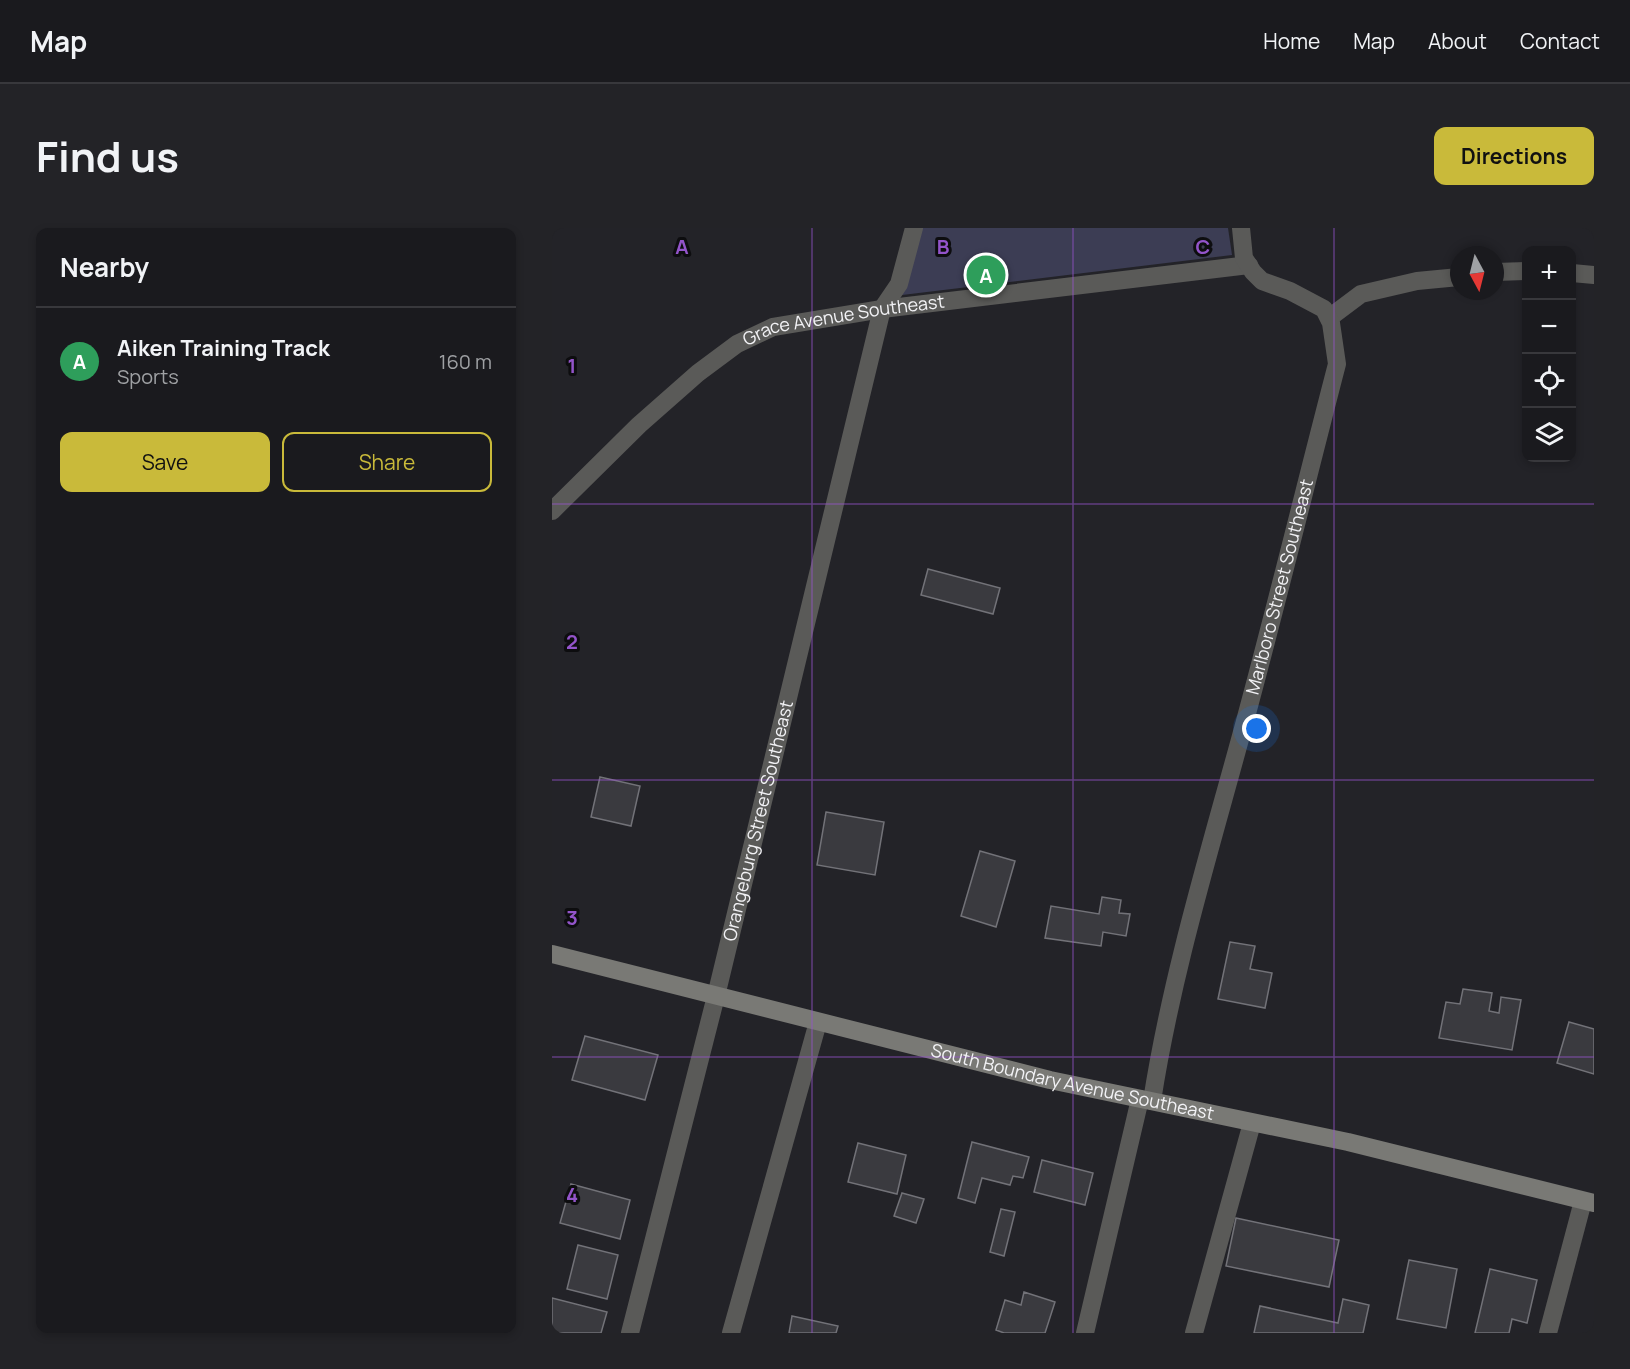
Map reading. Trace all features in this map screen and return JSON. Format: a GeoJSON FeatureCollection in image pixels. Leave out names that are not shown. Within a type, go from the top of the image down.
{"type":"FeatureCollection","features":[{"type":"Feature","properties":{"kind":"street"},"geometry":{"type":"LineString","coordinates":[[882,309],[900,284],[914,228]]}},
{"type":"Feature","properties":{"kind":"street"},"geometry":{"type":"LineString","coordinates":[[1241,228],[1244,258],[1262,281],[1290,291],[1324,309],[1329,318],[1361,294],[1417,281],[1450,278]]}},
{"type":"Feature","properties":{"kind":"street","name":"Grace Avenue Southeast"},"geometry":{"type":"LineString","coordinates":[[552,510],[664,402],[698,373],[737,344],[773,327],[882,309],[1249,265]]}},
{"type":"Feature","properties":{"kind":"street"},"geometry":{"type":"LineString","coordinates":[[1504,272],[1522,271]]}},
{"type":"Feature","properties":{"kind":"street"},"geometry":{"type":"LineString","coordinates":[[1576,273],[1594,275]]}},
{"type":"Feature","properties":{"kind":"street","name":"Orangeburg Street Southeast"},"geometry":{"type":"LineString","coordinates":[[630,1333],[716,996],[882,309]]}},
{"type":"Feature","properties":{"kind":"street","name":"Marlboro Street Southeast"},"geometry":{"type":"LineString","coordinates":[[1084,1333],[1337,364],[1329,318]]}},
{"type":"Feature","properties":{"kind":"street","name":"South Boundary Avenue Southeast"},"geometry":{"type":"LineString","coordinates":[[552,954],[1050,1080],[1348,1142],[1589,1202]]}},
{"type":"Feature","properties":{"kind":"street"},"geometry":{"type":"LineString","coordinates":[[731,1333],[818,1022]]}},
{"type":"Feature","properties":{"kind":"street"},"geometry":{"type":"LineString","coordinates":[[1194,1333],[1252,1123]]}},
{"type":"Feature","properties":{"kind":"street"},"geometry":{"type":"LineString","coordinates":[[1548,1333],[1589,1202]]}},
{"type":"Feature","properties":{"kind":"shaded area"},"geometry":{"type":"Polygon","coordinates":[[[914,228],[1228,228],[1232,255],[902,295],[914,228]]]}},
{"type":"Feature","properties":{"kind":"building"},"geometry":{"type":"Polygon","coordinates":[[[928,569],[1000,588],[993,614],[921,595],[928,569]]]}},
{"type":"Feature","properties":{"kind":"building"},"geometry":{"type":"Polygon","coordinates":[[[600,777],[640,786],[631,826],[591,817],[600,777]]]}},
{"type":"Feature","properties":{"kind":"building"},"geometry":{"type":"Polygon","coordinates":[[[826,812],[884,822],[875,875],[817,865],[826,812]]]}},
{"type":"Feature","properties":{"kind":"building"},"geometry":{"type":"Polygon","coordinates":[[[980,851],[1015,861],[996,927],[961,916],[980,851]]]}},
{"type":"Feature","properties":{"kind":"building"},"geometry":{"type":"Polygon","coordinates":[[[1102,897],[1121,900],[1119,913],[1130,914],[1126,936],[1103,932],[1101,946],[1045,938],[1051,906],[1099,914],[1102,897]]]}},
{"type":"Feature","properties":{"kind":"building"},"geometry":{"type":"Polygon","coordinates":[[[1230,942],[1255,946],[1250,969],[1272,973],[1265,1008],[1218,999],[1230,942]]]}},
{"type":"Feature","properties":{"kind":"building"},"geometry":{"type":"Polygon","coordinates":[[[1463,989],[1492,993],[1489,1011],[1499,1013],[1501,997],[1521,1000],[1512,1050],[1439,1038],[1446,1002],[1460,1004],[1463,989]]]}},
{"type":"Feature","properties":{"kind":"building"},"geometry":{"type":"Polygon","coordinates":[[[1569,1022],[1594,1029],[1594,1074],[1557,1063],[1569,1022]]]}},
{"type":"Feature","properties":{"kind":"building"},"geometry":{"type":"Polygon","coordinates":[[[585,1036],[658,1055],[645,1100],[572,1080],[585,1036]]]}},
{"type":"Feature","properties":{"kind":"building"},"geometry":{"type":"Polygon","coordinates":[[[972,1142],[1029,1157],[1023,1178],[1013,1176],[1010,1185],[982,1178],[975,1203],[958,1198],[972,1142]]]}},
{"type":"Feature","properties":{"kind":"building"},"geometry":{"type":"Polygon","coordinates":[[[858,1143],[906,1155],[897,1194],[848,1182],[858,1143]]]}},
{"type":"Feature","properties":{"kind":"building"},"geometry":{"type":"Polygon","coordinates":[[[1042,1160],[1093,1173],[1085,1205],[1034,1192],[1042,1160]]]}},
{"type":"Feature","properties":{"kind":"building"},"geometry":{"type":"Polygon","coordinates":[[[571,1184],[630,1200],[620,1239],[560,1223],[571,1184]]]}},
{"type":"Feature","properties":{"kind":"building"},"geometry":{"type":"Polygon","coordinates":[[[902,1193],[924,1199],[916,1223],[894,1216],[902,1193]]]}},
{"type":"Feature","properties":{"kind":"building"},"geometry":{"type":"Polygon","coordinates":[[[1001,1209],[1015,1212],[1004,1256],[990,1252],[1001,1209]]]}},
{"type":"Feature","properties":{"kind":"building"},"geometry":{"type":"Polygon","coordinates":[[[1236,1218],[1339,1240],[1329,1287],[1226,1266],[1236,1218]]]}},
{"type":"Feature","properties":{"kind":"building"},"geometry":{"type":"Polygon","coordinates":[[[578,1245],[618,1255],[607,1299],[567,1289],[578,1245]]]}},
{"type":"Feature","properties":{"kind":"building"},"geometry":{"type":"Polygon","coordinates":[[[1409,1260],[1457,1269],[1446,1328],[1397,1319],[1409,1260]]]}},
{"type":"Feature","properties":{"kind":"building"},"geometry":{"type":"Polygon","coordinates":[[[1490,1269],[1537,1280],[1527,1323],[1512,1319],[1509,1333],[1475,1333],[1490,1269]]]}},
{"type":"Feature","properties":{"kind":"building"},"geometry":{"type":"Polygon","coordinates":[[[1024,1292],[1055,1302],[1045,1333],[1004,1333],[996,1330],[1005,1300],[1021,1305],[1024,1292]]]}},
{"type":"Feature","properties":{"kind":"building"},"geometry":{"type":"Polygon","coordinates":[[[552,1298],[607,1312],[601,1333],[552,1333],[552,1298]]]}},
{"type":"Feature","properties":{"kind":"building"},"geometry":{"type":"Polygon","coordinates":[[[1343,1299],[1369,1305],[1363,1333],[1254,1333],[1260,1306],[1338,1323],[1343,1299]]]}},
{"type":"Feature","properties":{"kind":"building"},"geometry":{"type":"Polygon","coordinates":[[[792,1316],[838,1326],[836,1333],[789,1333],[792,1316]]]}},
{"type":"Feature","properties":{"kind":"place","name":"Aiken Training Track"},"geometry":{"type":"Point","coordinates":[986,275]}}]}
